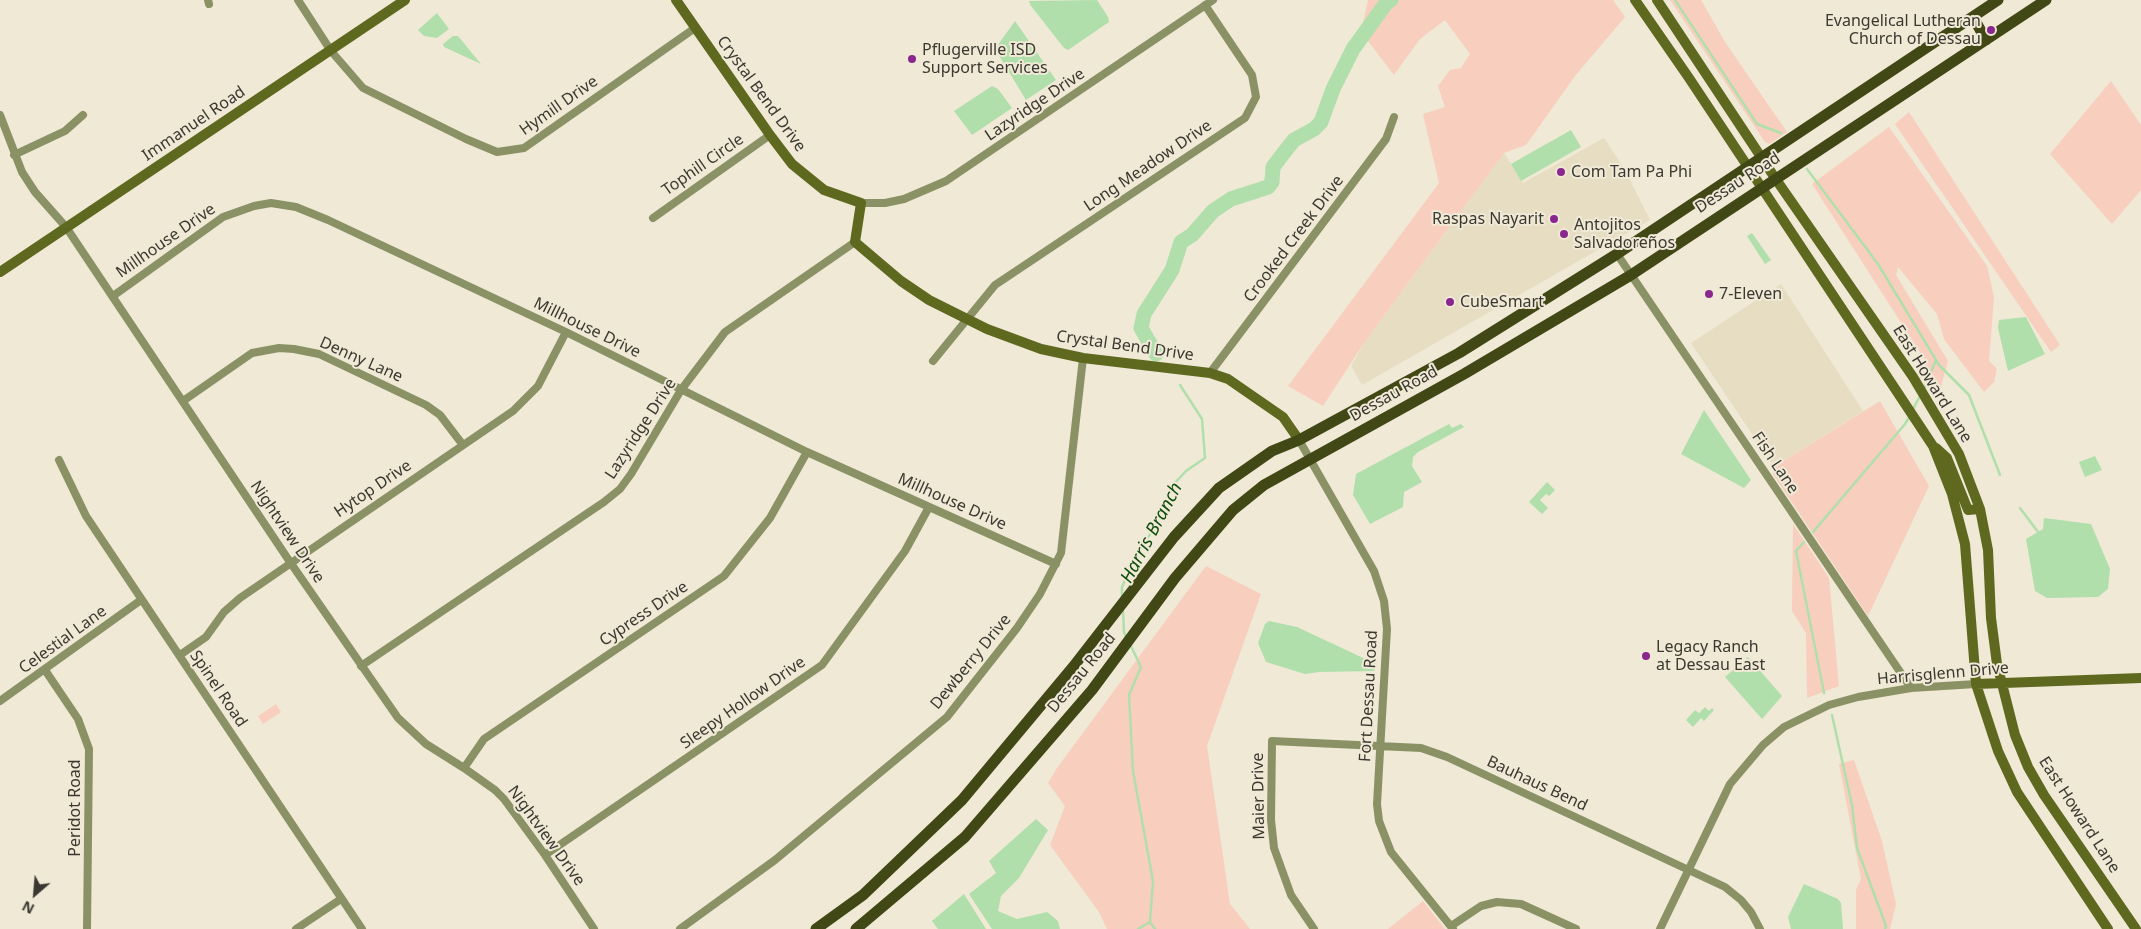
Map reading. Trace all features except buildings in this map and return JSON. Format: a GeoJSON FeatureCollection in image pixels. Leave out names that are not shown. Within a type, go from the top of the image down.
{"type":"FeatureCollection","features":[{"type":"Feature","properties":{"kind":"main road","name":"Immanuel Road"},"geometry":{"type":"LineString","coordinates":[[0,272],[405,0]]}},
{"type":"Feature","properties":{"kind":"main road","name":"Crystal Bend Drive"},"geometry":{"type":"LineString","coordinates":[[676,0],[770,136],[807,178],[824,190],[861,203]]}},
{"type":"Feature","properties":{"kind":"main road","name":"East Howard Lane"},"geometry":{"type":"LineString","coordinates":[[1635,0],[1934,446],[1952,494],[1965,544],[1976,684],[1998,751],[2018,792],[2108,929]]}},
{"type":"Feature","properties":{"kind":"main road","name":"East Howard Lane"},"geometry":{"type":"LineString","coordinates":[[1657,0],[1775,178],[1933,407],[1959,454],[1980,509],[1988,550],[1991,618],[2001,683],[2015,735],[2028,767],[2044,795],[2136,929]]}},
{"type":"Feature","properties":{"kind":"main road","name":"Dessau Road"},"geometry":{"type":"LineString","coordinates":[[816,929],[863,895],[962,800],[1073,668],[1174,537],[1219,488],[1272,451],[1299,440],[1459,353],[1617,254],[1998,0]]}},
{"type":"Feature","properties":{"kind":"main road","name":"Dessau Road"},"geometry":{"type":"LineString","coordinates":[[856,929],[965,837],[1092,690],[1158,603],[1233,510],[1264,485],[1464,374],[1631,275],[1761,187],[2046,0]]}},
{"type":"Feature","properties":{"kind":"main road"},"geometry":{"type":"LineString","coordinates":[[1972,17],[1986,40]]}},
{"type":"Feature","properties":{"kind":"main road"},"geometry":{"type":"LineString","coordinates":[[855,242],[861,203]]}},
{"type":"Feature","properties":{"kind":"main road","name":"Crystal Bend Drive"},"geometry":{"type":"LineString","coordinates":[[855,242],[902,281],[929,300],[1013,340],[1083,358],[1210,374],[1242,388],[1283,417],[1299,440]]}},
{"type":"Feature","properties":{"kind":"main road"},"geometry":{"type":"LineString","coordinates":[[1934,446],[1947,458],[1968,510],[1980,509]]}},
{"type":"Feature","properties":{"kind":"main road","name":"Harrisglenn Drive"},"geometry":{"type":"LineString","coordinates":[[1976,684],[2141,678]]}},
{"type":"Feature","properties":{"kind":"street","name":"Hymill Drive"},"geometry":{"type":"LineString","coordinates":[[298,0],[331,51],[363,88],[466,139],[497,152],[524,148],[696,28]]}},
{"type":"Feature","properties":{"kind":"street","name":"Lazyridge Drive"},"geometry":{"type":"LineString","coordinates":[[861,203],[884,203],[904,199],[946,181],[1212,0]]}},
{"type":"Feature","properties":{"kind":"street","name":"Long Meadow Drive"},"geometry":{"type":"LineString","coordinates":[[933,361],[995,285],[1245,118],[1256,97],[1252,75],[1205,5]]}},
{"type":"Feature","properties":{"kind":"street","name":"Nightview Drive"},"geometry":{"type":"LineString","coordinates":[[0,115],[14,155],[35,192],[66,227],[361,666],[411,732],[499,794],[545,855],[594,929]]}},
{"type":"Feature","properties":{"kind":"street"},"geometry":{"type":"LineString","coordinates":[[14,155],[65,131],[83,116]]}},
{"type":"Feature","properties":{"kind":"street","name":"Crooked Creek Drive"},"geometry":{"type":"LineString","coordinates":[[1210,374],[1386,139],[1394,117]]}},
{"type":"Feature","properties":{"kind":"street","name":"Tophill Circle"},"geometry":{"type":"LineString","coordinates":[[653,218],[770,136]]}},
{"type":"Feature","properties":{"kind":"street","name":"Millhouse Drive"},"geometry":{"type":"LineString","coordinates":[[113,296],[223,217],[254,206],[271,203],[296,208],[328,220],[566,332],[807,452],[1056,564]]}},
{"type":"Feature","properties":{"kind":"street","name":"Lazyridge Drive"},"geometry":{"type":"LineString","coordinates":[[361,666],[604,502],[620,489],[681,390],[725,332],[855,242]]}},
{"type":"Feature","properties":{"kind":"street","name":"Fish Lane"},"geometry":{"type":"LineString","coordinates":[[1617,254],[1911,688]]}},
{"type":"Feature","properties":{"kind":"street","name":"Hytop Drive"},"geometry":{"type":"LineString","coordinates":[[180,656],[206,637],[216,622],[240,598],[513,411],[538,386],[566,332]]}},
{"type":"Feature","properties":{"kind":"street","name":"Denny Lane"},"geometry":{"type":"LineString","coordinates":[[183,401],[252,353],[279,348],[294,348],[318,354],[426,404],[440,415],[463,444]]}},
{"type":"Feature","properties":{"kind":"street","name":"Dewberry Drive"},"geometry":{"type":"LineString","coordinates":[[680,929],[775,860],[947,717],[1017,628],[1040,594],[1056,564],[1063,537],[1083,358]]}},
{"type":"Feature","properties":{"kind":"street","name":"Fort Dessau Road"},"geometry":{"type":"LineString","coordinates":[[1299,440],[1374,571],[1384,601],[1387,629],[1377,804],[1383,835],[1391,852],[1452,928]]}},
{"type":"Feature","properties":{"kind":"street","name":"Cypress Drive"},"geometry":{"type":"LineString","coordinates":[[464,768],[484,740],[724,576],[770,518],[807,452]]}},
{"type":"Feature","properties":{"kind":"street","name":"Spinel Road"},"geometry":{"type":"LineString","coordinates":[[59,460],[86,516],[362,929]]}},
{"type":"Feature","properties":{"kind":"street","name":"Sleepy Hollow Drive"},"geometry":{"type":"LineString","coordinates":[[545,855],[811,675],[822,665],[905,551],[929,507]]}},
{"type":"Feature","properties":{"kind":"street","name":"Celestial Lane"},"geometry":{"type":"LineString","coordinates":[[0,701],[141,600]]}},
{"type":"Feature","properties":{"kind":"street","name":"Peridot Road"},"geometry":{"type":"LineString","coordinates":[[45,670],[78,718],[89,749],[87,929]]}},
{"type":"Feature","properties":{"kind":"street","name":"Harrisglenn Drive"},"geometry":{"type":"LineString","coordinates":[[1660,929],[1730,784],[1763,746],[1784,727],[1829,705],[1858,697],[1911,688],[1976,684]]}},
{"type":"Feature","properties":{"kind":"street","name":"Bauhaus Bend"},"geometry":{"type":"LineString","coordinates":[[1272,741],[1421,748],[1448,757],[1724,888],[1741,900],[1751,912],[1760,929]]}},
{"type":"Feature","properties":{"kind":"street","name":"Maier Drive"},"geometry":{"type":"LineString","coordinates":[[1272,741],[1271,820],[1274,848],[1291,895],[1314,929]]}},
{"type":"Feature","properties":{"kind":"street"},"geometry":{"type":"LineString","coordinates":[[296,929],[341,899]]}},
{"type":"Feature","properties":{"kind":"street"},"geometry":{"type":"LineString","coordinates":[[1452,928],[1481,906],[1497,902],[1521,904],[1576,929]]}},
{"type":"Feature","properties":{"kind":"shaded area"},"geometry":{"type":"Polygon","coordinates":[[[1097,0],[1108,17],[1109,22],[1068,50],[1064,48],[1029,1],[1097,0]]]}},
{"type":"Feature","properties":{"kind":"shaded area"},"geometry":{"type":"Polygon","coordinates":[[[1368,0],[1613,0],[1625,17],[1575,76],[1526,145],[1504,153],[1366,340],[1323,406],[1288,386],[1439,183],[1423,114],[1445,107],[1438,86],[1450,70],[1461,68],[1470,54],[1445,20],[1420,39],[1394,75],[1361,32],[1368,0]]]}},
{"type":"Feature","properties":{"kind":"shaded area"},"geometry":{"type":"Polygon","coordinates":[[[1670,0],[1701,0],[1725,42],[1787,132],[1769,144],[1765,142],[1670,0]]]}},
{"type":"Feature","properties":{"kind":"shaded area"},"geometry":{"type":"Polygon","coordinates":[[[437,13],[449,29],[437,38],[424,36],[418,30],[437,13]]]}},
{"type":"Feature","properties":{"kind":"shaded area"},"geometry":{"type":"Polygon","coordinates":[[[1015,21],[1056,80],[1026,100],[995,49],[1015,21]]]}},
{"type":"Feature","properties":{"kind":"shaded area"},"geometry":{"type":"Polygon","coordinates":[[[453,36],[458,36],[481,64],[444,47],[443,44],[453,36]]]}},
{"type":"Feature","properties":{"kind":"shaded area"},"geometry":{"type":"Polygon","coordinates":[[[2111,81],[2141,125],[2141,190],[2112,224],[2050,154],[2111,81]]]}},
{"type":"Feature","properties":{"kind":"shaded area"},"geometry":{"type":"Polygon","coordinates":[[[992,86],[998,89],[1012,108],[972,135],[954,111],[992,86]]]}},
{"type":"Feature","properties":{"kind":"shaded area"},"geometry":{"type":"Polygon","coordinates":[[[1909,112],[2060,345],[2051,352],[1895,124],[1909,112]]]}},
{"type":"Feature","properties":{"kind":"shaded area"},"geometry":{"type":"Polygon","coordinates":[[[1889,127],[1987,266],[1994,297],[1989,361],[1997,369],[1994,382],[1984,392],[1944,339],[1937,314],[1898,267],[1896,275],[1948,361],[1938,398],[1923,373],[1927,363],[1812,184],[1889,127]]]}},
{"type":"Feature","properties":{"kind":"shaded area"},"geometry":{"type":"Polygon","coordinates":[[[1571,130],[1581,147],[1521,181],[1511,164],[1571,130]]]}},
{"type":"Feature","properties":{"kind":"shaded area","name":"CubeSmart"},"geometry":{"type":"Polygon","coordinates":[[[1604,138],[1624,168],[1650,220],[1362,385],[1351,366],[1366,340],[1504,153],[1523,183],[1604,138]]]}},
{"type":"Feature","properties":{"kind":"shaded area"},"geometry":{"type":"Polygon","coordinates":[[[1752,233],[1771,260],[1765,264],[1747,236],[1752,233]]]}},
{"type":"Feature","properties":{"kind":"shaded area"},"geometry":{"type":"Polygon","coordinates":[[[1781,284],[1863,411],[1774,467],[1691,343],[1781,284]]]}},
{"type":"Feature","properties":{"kind":"shaded area"},"geometry":{"type":"Polygon","coordinates":[[[2026,317],[2045,354],[2008,371],[1998,328],[1999,320],[2026,317]]]}},
{"type":"Feature","properties":{"kind":"shaded area"},"geometry":{"type":"Polygon","coordinates":[[[1880,401],[1929,486],[1868,616],[1773,474],[1774,467],[1880,401]]]}},
{"type":"Feature","properties":{"kind":"shaded area"},"geometry":{"type":"Polygon","coordinates":[[[1704,410],[1751,480],[1744,488],[1681,454],[1704,410]]]}},
{"type":"Feature","properties":{"kind":"shaded area"},"geometry":{"type":"Polygon","coordinates":[[[1449,424],[1452,428],[1461,424],[1464,427],[1418,452],[1413,457],[1412,466],[1422,482],[1404,492],[1403,507],[1370,524],[1353,495],[1356,474],[1449,424]]]}},
{"type":"Feature","properties":{"kind":"shaded area"},"geometry":{"type":"Polygon","coordinates":[[[2095,456],[2102,470],[2085,477],[2079,462],[2095,456]]]}},
{"type":"Feature","properties":{"kind":"shaded area"},"geometry":{"type":"Polygon","coordinates":[[[1547,482],[1555,490],[1549,496],[1546,494],[1540,500],[1548,508],[1542,514],[1529,502],[1547,482]]]}},
{"type":"Feature","properties":{"kind":"shaded area"},"geometry":{"type":"Polygon","coordinates":[[[2044,518],[2091,524],[2110,569],[2108,589],[2098,597],[2047,598],[2035,591],[2026,539],[2043,529],[2044,518]]]}},
{"type":"Feature","properties":{"kind":"shaded area"},"geometry":{"type":"Polygon","coordinates":[[[1793,524],[1829,578],[1839,686],[1807,698],[1806,633],[1792,611],[1793,524]]]}},
{"type":"Feature","properties":{"kind":"shaded area"},"geometry":{"type":"Polygon","coordinates":[[[1206,566],[1261,594],[1207,746],[1230,904],[1250,929],[1107,929],[1099,912],[1050,845],[1065,806],[1048,783],[1057,768],[1206,566]]]}},
{"type":"Feature","properties":{"kind":"shaded area"},"geometry":{"type":"Polygon","coordinates":[[[1269,621],[1297,627],[1376,664],[1374,671],[1305,674],[1266,662],[1258,643],[1265,624],[1269,621]]]}},
{"type":"Feature","properties":{"kind":"shaded area"},"geometry":{"type":"Polygon","coordinates":[[[1748,657],[1782,696],[1762,719],[1725,677],[1748,657]]]}},
{"type":"Feature","properties":{"kind":"shaded area"},"geometry":{"type":"Polygon","coordinates":[[[276,704],[281,712],[263,724],[258,716],[276,704]]]}},
{"type":"Feature","properties":{"kind":"shaded area"},"geometry":{"type":"Polygon","coordinates":[[[1705,707],[1709,711],[1712,708],[1714,710],[1704,721],[1701,718],[1693,727],[1686,720],[1695,710],[1699,713],[1705,707]]]}},
{"type":"Feature","properties":{"kind":"shaded area"},"geometry":{"type":"Polygon","coordinates":[[[1854,760],[1882,841],[1896,904],[1890,929],[1856,929],[1856,890],[1861,879],[1839,764],[1854,760]]]}},
{"type":"Feature","properties":{"kind":"shaded area"},"geometry":{"type":"Polygon","coordinates":[[[1036,819],[1048,830],[1019,878],[1001,896],[998,911],[1017,919],[1047,912],[1058,921],[1060,929],[992,929],[969,894],[996,873],[989,861],[1036,819]]]}},
{"type":"Feature","properties":{"kind":"shaded area"},"geometry":{"type":"Polygon","coordinates":[[[1804,884],[1838,899],[1841,903],[1843,929],[1791,929],[1788,917],[1804,884]]]}},
{"type":"Feature","properties":{"kind":"shaded area"},"geometry":{"type":"Polygon","coordinates":[[[964,894],[986,929],[938,929],[932,921],[964,894]]]}},
{"type":"Feature","properties":{"kind":"shaded area"},"geometry":{"type":"Polygon","coordinates":[[[1423,901],[1445,929],[1388,929],[1423,901]]]}},
{"type":"Feature","properties":{"kind":"waterway","name":"Harris Branch"},"geometry":{"type":"LineString","coordinates":[[1156,354],[1141,328],[1144,314],[1172,270],[1181,242],[1192,235],[1213,211],[1231,199],[1268,187],[1272,182],[1273,167],[1294,140],[1314,129],[1321,122],[1333,89],[1353,49],[1387,2],[1391,0]]}},
{"type":"Feature","properties":{"kind":"waterway"},"geometry":{"type":"LineString","coordinates":[[1675,0],[1757,124],[1781,133]]}},
{"type":"Feature","properties":{"kind":"waterway"},"geometry":{"type":"LineString","coordinates":[[1807,169],[1878,264],[1939,365],[1969,395],[2000,475]]}},
{"type":"Feature","properties":{"kind":"waterway"},"geometry":{"type":"LineString","coordinates":[[1924,389],[1936,360]]}},
{"type":"Feature","properties":{"kind":"waterway","name":"Harris Branch"},"geometry":{"type":"LineString","coordinates":[[1122,598],[1122,587],[1129,571],[1153,529],[1172,486],[1186,471],[1205,458],[1202,419],[1180,385]]}},
{"type":"Feature","properties":{"kind":"waterway"},"geometry":{"type":"LineString","coordinates":[[1913,409],[1920,396]]}},
{"type":"Feature","properties":{"kind":"waterway"},"geometry":{"type":"LineString","coordinates":[[1813,532],[1910,416]]}},
{"type":"Feature","properties":{"kind":"waterway"},"geometry":{"type":"LineString","coordinates":[[2020,508],[2038,532]]}},
{"type":"Feature","properties":{"kind":"waterway"},"geometry":{"type":"LineString","coordinates":[[1804,542],[1796,551],[1824,693]]}},
{"type":"Feature","properties":{"kind":"waterway","name":"Harris Branch"},"geometry":{"type":"LineString","coordinates":[[1123,611],[1126,637]]}},
{"type":"Feature","properties":{"kind":"waterway","name":"Harris Branch"},"geometry":{"type":"LineString","coordinates":[[1130,644],[1141,667],[1129,695],[1133,771],[1153,881],[1150,922],[1155,929]]}},
{"type":"Feature","properties":{"kind":"waterway"},"geometry":{"type":"LineString","coordinates":[[1832,715],[1852,805],[1857,848],[1886,926],[1885,929]]}},
{"type":"Feature","properties":{"kind":"waterway"},"geometry":{"type":"LineString","coordinates":[[1138,929],[1150,922]]}},
{"type":"Feature","properties":{"kind":"place","name":"Evangelical Lutheran Church of Dessau"},"geometry":{"type":"Point","coordinates":[1991,30]}},
{"type":"Feature","properties":{"kind":"place","name":"Pflugerville ISD Support Services"},"geometry":{"type":"Point","coordinates":[912,59]}},
{"type":"Feature","properties":{"kind":"place","name":"Com Tam Pa Phi"},"geometry":{"type":"Point","coordinates":[1561,172]}},
{"type":"Feature","properties":{"kind":"place","name":"Raspas Nayarit"},"geometry":{"type":"Point","coordinates":[1554,219]}},
{"type":"Feature","properties":{"kind":"place","name":"Antojitos Salvadoreños"},"geometry":{"type":"Point","coordinates":[1564,234]}},
{"type":"Feature","properties":{"kind":"place","name":"7-Eleven"},"geometry":{"type":"Point","coordinates":[1709,294]}},
{"type":"Feature","properties":{"kind":"place","name":"CubeSmart"},"geometry":{"type":"Point","coordinates":[1450,302]}},
{"type":"Feature","properties":{"kind":"place","name":"Legacy Ranch at Dessau East"},"geometry":{"type":"Point","coordinates":[1646,656]}}]}
